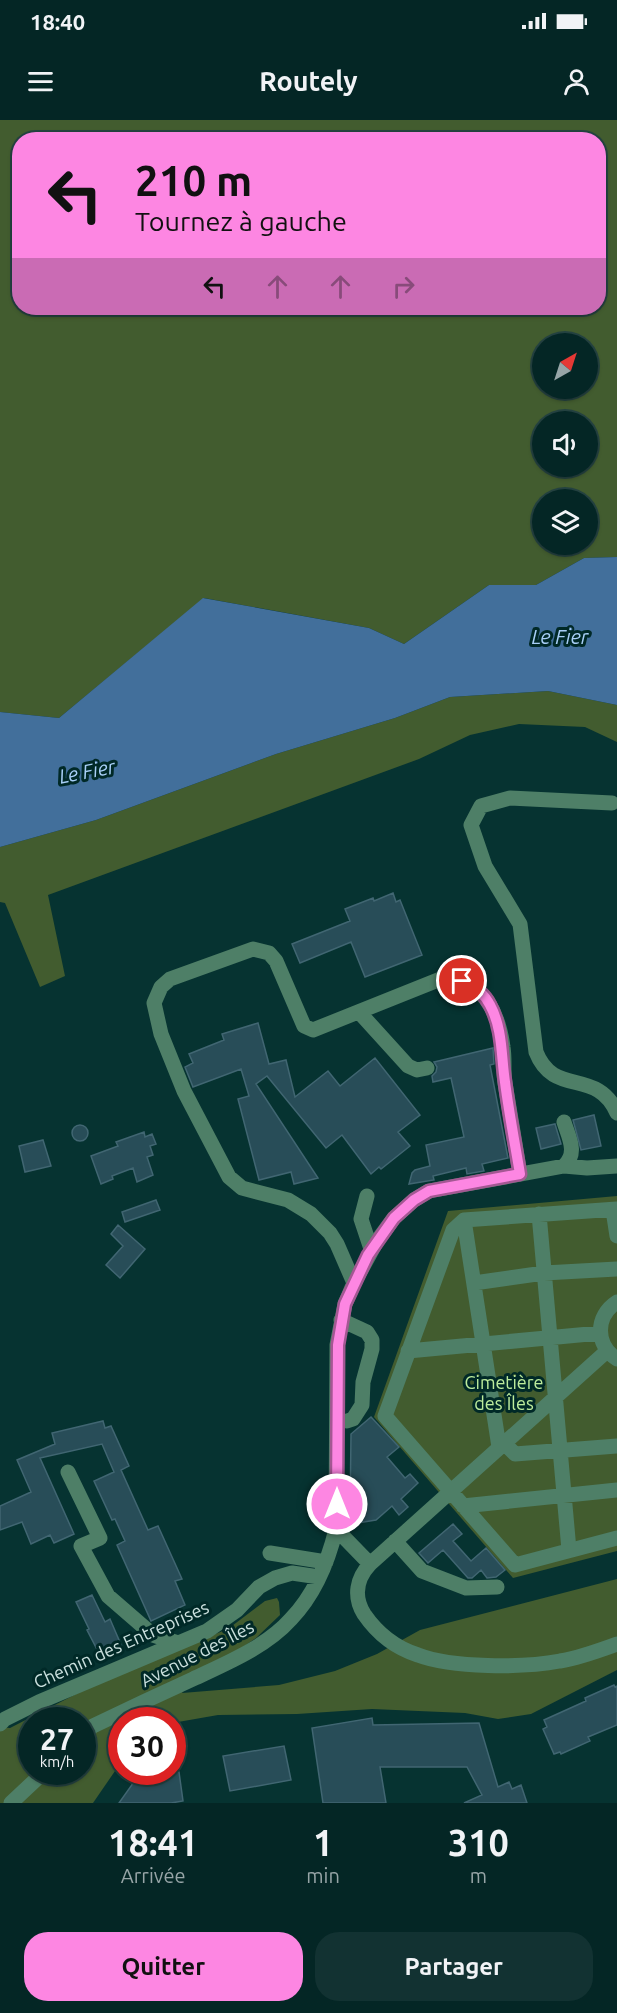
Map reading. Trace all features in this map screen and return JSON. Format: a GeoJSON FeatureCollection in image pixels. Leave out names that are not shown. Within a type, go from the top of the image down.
{"type":"FeatureCollection","features":[{"type":"Feature","properties":{"kind":"street"},"geometry":{"type":"LineString","coordinates":[[612,803],[510,798],[481,806],[471,825],[485,866],[520,924],[536,1052],[539,1059],[547,1070],[559,1078],[603,1092],[617,1113]]}},
{"type":"Feature","properties":{"kind":"street"},"geometry":{"type":"LineString","coordinates":[[354,1283],[337,1244],[311,1214],[288,1200],[242,1188],[229,1176],[183,1091],[161,1034],[154,1003],[158,992],[170,979],[253,949],[269,953],[276,961],[302,1023],[306,1028],[316,1030],[443,978],[471,985],[484,996],[493,1011],[503,1046],[504,1078],[520,1174]]}},
{"type":"Feature","properties":{"kind":"street"},"geometry":{"type":"LineString","coordinates":[[358,1012],[408,1066],[417,1070],[427,1068]]}},
{"type":"Feature","properties":{"kind":"street"},"geometry":{"type":"LineString","coordinates":[[564,1122],[572,1146],[572,1155],[570,1161],[564,1166]]}},
{"type":"Feature","properties":{"kind":"street","name":"Avenue des Îles"},"geometry":{"type":"LineString","coordinates":[[96,1725],[231,1660],[272,1636],[298,1612],[319,1577],[336,1529],[337,1355],[341,1320],[354,1283],[371,1249],[394,1218],[414,1200],[429,1191],[564,1166],[587,1168],[617,1166]]}},
{"type":"Feature","properties":{"kind":"street"},"geometry":{"type":"LineString","coordinates":[[367,1196],[361,1219],[371,1249]]}},
{"type":"Feature","properties":{"kind":"street"},"geometry":{"type":"LineString","coordinates":[[617,1236],[615,1209],[464,1220],[453,1230],[385,1416],[447,1494],[463,1506],[515,1565],[617,1538]]}},
{"type":"Feature","properties":{"kind":"street"},"geometry":{"type":"LineString","coordinates":[[539,1214],[569,1550]]}},
{"type":"Feature","properties":{"kind":"street"},"geometry":{"type":"LineString","coordinates":[[464,1220],[501,1445],[515,1454],[617,1446]]}},
{"type":"Feature","properties":{"kind":"street"},"geometry":{"type":"LineString","coordinates":[[474,1283],[544,1273],[617,1269]]}},
{"type":"Feature","properties":{"kind":"street"},"geometry":{"type":"LineString","coordinates":[[617,1302],[604,1314],[600,1333],[602,1343],[612,1355],[501,1445],[370,1564],[360,1576],[358,1584],[360,1607],[382,1635],[419,1656],[464,1663],[534,1664],[590,1654],[617,1644]]}},
{"type":"Feature","properties":{"kind":"street"},"geometry":{"type":"LineString","coordinates":[[341,1320],[367,1332],[373,1345],[363,1382],[362,1405],[353,1419],[347,1421]]}},
{"type":"Feature","properties":{"kind":"street"},"geometry":{"type":"LineString","coordinates":[[408,1351],[600,1333]]}},
{"type":"Feature","properties":{"kind":"street"},"geometry":{"type":"LineString","coordinates":[[68,1472],[100,1538],[81,1546],[108,1596],[153,1635],[178,1643]]}},
{"type":"Feature","properties":{"kind":"street"},"geometry":{"type":"LineString","coordinates":[[463,1506],[617,1490]]}},
{"type":"Feature","properties":{"kind":"street"},"geometry":{"type":"LineString","coordinates":[[336,1529],[370,1564]]}},
{"type":"Feature","properties":{"kind":"street"},"geometry":{"type":"LineString","coordinates":[[395,1541],[422,1571],[466,1588],[497,1587]]}},
{"type":"Feature","properties":{"kind":"street"},"geometry":{"type":"LineString","coordinates":[[270,1553],[326,1562]]}},
{"type":"Feature","properties":{"kind":"street","name":"Chemin des Entreprises"},"geometry":{"type":"LineString","coordinates":[[2,1721],[76,1685],[218,1625],[237,1610],[259,1587],[275,1578],[292,1573],[319,1577]]}},
{"type":"Feature","properties":{"kind":"street"},"geometry":{"type":"LineString","coordinates":[[11,1803],[30,1785]]}},
{"type":"Feature","properties":{"kind":"green space"},"geometry":{"type":"Polygon","coordinates":[[[0,120],[617,120],[617,557],[584,558],[536,585],[489,585],[404,644],[369,628],[204,598],[59,718],[0,712],[0,120]]]}},
{"type":"Feature","properties":{"kind":"green space"},"geometry":{"type":"Polygon","coordinates":[[[548,691],[617,705],[617,742],[585,727],[519,724],[470,735],[419,759],[48,895],[65,976],[40,987],[5,903],[0,902],[0,847],[96,820],[276,754],[395,718],[450,697],[548,691]]]}},
{"type":"Feature","properties":{"kind":"green space","name":"Cimetière des Îles"},"geometry":{"type":"Polygon","coordinates":[[[617,1196],[617,1551],[513,1578],[374,1417],[448,1211],[617,1196]]]}},
{"type":"Feature","properties":{"kind":"green space"},"geometry":{"type":"Polygon","coordinates":[[[617,1579],[617,1670],[531,1714],[498,1719],[465,1713],[372,1709],[297,1714],[218,1715],[186,1721],[186,1707],[108,1707],[108,1781],[93,1803],[0,1803],[0,1727],[10,1728],[18,1724],[18,1785],[96,1785],[96,1707],[51,1707],[119,1672],[228,1629],[265,1601],[277,1598],[280,1615],[256,1638],[237,1651],[200,1669],[182,1693],[279,1685],[335,1671],[377,1654],[420,1630],[617,1579]]]}},
{"type":"Feature","properties":{"kind":"water","name":"Le Fier"},"geometry":{"type":"Polygon","coordinates":[[[617,557],[617,705],[548,691],[450,697],[395,718],[276,754],[96,820],[0,847],[0,712],[59,718],[203,598],[369,628],[404,644],[489,585],[536,585],[584,558],[617,557]]]}},
{"type":"Feature","properties":{"kind":"building"},"geometry":{"type":"Polygon","coordinates":[[[393,893],[396,902],[400,900],[422,955],[365,977],[351,942],[300,963],[292,944],[350,921],[345,909],[393,893]]]}},
{"type":"Feature","properties":{"kind":"building"},"geometry":{"type":"Polygon","coordinates":[[[258,1023],[269,1064],[286,1060],[295,1097],[328,1071],[340,1086],[375,1058],[420,1115],[398,1132],[410,1146],[371,1174],[342,1135],[326,1148],[267,1076],[256,1084],[318,1178],[294,1184],[291,1172],[259,1180],[238,1099],[249,1096],[241,1069],[193,1087],[185,1067],[193,1063],[189,1054],[224,1040],[222,1034],[258,1023]]]}},
{"type":"Feature","properties":{"kind":"building"},"geometry":{"type":"Polygon","coordinates":[[[493,1048],[494,1064],[490,1065],[508,1158],[482,1164],[484,1171],[467,1174],[466,1168],[433,1176],[434,1180],[409,1184],[415,1170],[430,1166],[426,1145],[464,1137],[451,1078],[433,1082],[432,1076],[437,1067],[434,1062],[493,1048]]]}},
{"type":"Feature","properties":{"kind":"building"},"geometry":{"type":"Polygon","coordinates":[[[594,1115],[601,1146],[581,1150],[573,1120],[594,1115]]]}},
{"type":"Feature","properties":{"kind":"building"},"geometry":{"type":"Polygon","coordinates":[[[555,1124],[561,1144],[541,1149],[536,1128],[555,1124]]]}},
{"type":"Feature","properties":{"kind":"building"},"geometry":{"type":"Polygon","coordinates":[[[80,1125],[88,1133],[80,1141],[72,1133],[80,1125]]]}},
{"type":"Feature","properties":{"kind":"building"},"geometry":{"type":"Polygon","coordinates":[[[144,1132],[145,1137],[152,1134],[156,1144],[150,1146],[153,1155],[147,1157],[153,1175],[137,1182],[133,1168],[112,1176],[113,1179],[101,1184],[91,1156],[118,1146],[116,1142],[144,1132]]]}},
{"type":"Feature","properties":{"kind":"building"},"geometry":{"type":"Polygon","coordinates":[[[43,1140],[51,1166],[25,1172],[19,1146],[43,1140]]]}},
{"type":"Feature","properties":{"kind":"building"},"geometry":{"type":"Polygon","coordinates":[[[156,1200],[160,1210],[125,1222],[122,1212],[156,1200]]]}},
{"type":"Feature","properties":{"kind":"building"},"geometry":{"type":"Polygon","coordinates":[[[118,1225],[145,1249],[120,1278],[106,1265],[123,1246],[111,1234],[118,1225]]]}},
{"type":"Feature","properties":{"kind":"building"},"geometry":{"type":"Polygon","coordinates":[[[371,1417],[399,1447],[387,1457],[405,1478],[410,1474],[418,1483],[401,1499],[408,1507],[399,1515],[392,1506],[376,1520],[358,1523],[356,1514],[350,1515],[351,1434],[371,1417]]]}},
{"type":"Feature","properties":{"kind":"building"},"geometry":{"type":"Polygon","coordinates":[[[103,1421],[105,1428],[111,1426],[129,1466],[121,1470],[148,1530],[158,1526],[182,1579],[175,1581],[185,1605],[151,1621],[117,1545],[125,1541],[115,1519],[112,1520],[94,1481],[114,1472],[102,1444],[40,1458],[74,1534],[54,1543],[50,1535],[31,1544],[22,1522],[0,1530],[0,1506],[31,1492],[17,1460],[55,1444],[52,1433],[103,1421]]]}},
{"type":"Feature","properties":{"kind":"building"},"geometry":{"type":"Polygon","coordinates":[[[453,1524],[462,1534],[453,1541],[471,1561],[486,1548],[505,1570],[496,1577],[487,1578],[481,1570],[472,1578],[468,1578],[443,1550],[428,1563],[419,1553],[453,1524]]]}},
{"type":"Feature","properties":{"kind":"building"},"geometry":{"type":"Polygon","coordinates":[[[92,1595],[105,1622],[110,1619],[122,1647],[101,1657],[76,1602],[92,1595]]]}},
{"type":"Feature","properties":{"kind":"building"},"geometry":{"type":"Polygon","coordinates":[[[614,1685],[617,1686],[617,1725],[588,1737],[590,1741],[561,1754],[560,1752],[554,1754],[543,1729],[547,1727],[544,1720],[614,1685]]]}},
{"type":"Feature","properties":{"kind":"building"},"geometry":{"type":"Polygon","coordinates":[[[372,1718],[373,1725],[479,1723],[498,1787],[509,1782],[512,1789],[521,1785],[527,1803],[464,1803],[482,1795],[467,1767],[380,1767],[386,1803],[323,1803],[312,1728],[372,1718]]]}},
{"type":"Feature","properties":{"kind":"building"},"geometry":{"type":"Polygon","coordinates":[[[284,1746],[291,1780],[230,1791],[223,1756],[284,1746]]]}},
{"type":"Feature","properties":{"kind":"building"},"geometry":{"type":"Polygon","coordinates":[[[132,1785],[181,1785],[183,1801],[119,1803],[132,1785]]]}},
{"type":"Feature","properties":{"kind":"route"},"geometry":{"type":"LineString","coordinates":[[337,1504],[336,1410],[340,1324],[345,1304],[368,1255],[394,1218],[414,1200],[429,1191],[520,1174],[504,1078],[503,1046],[493,1011],[478,990],[462,981]]}}]}
